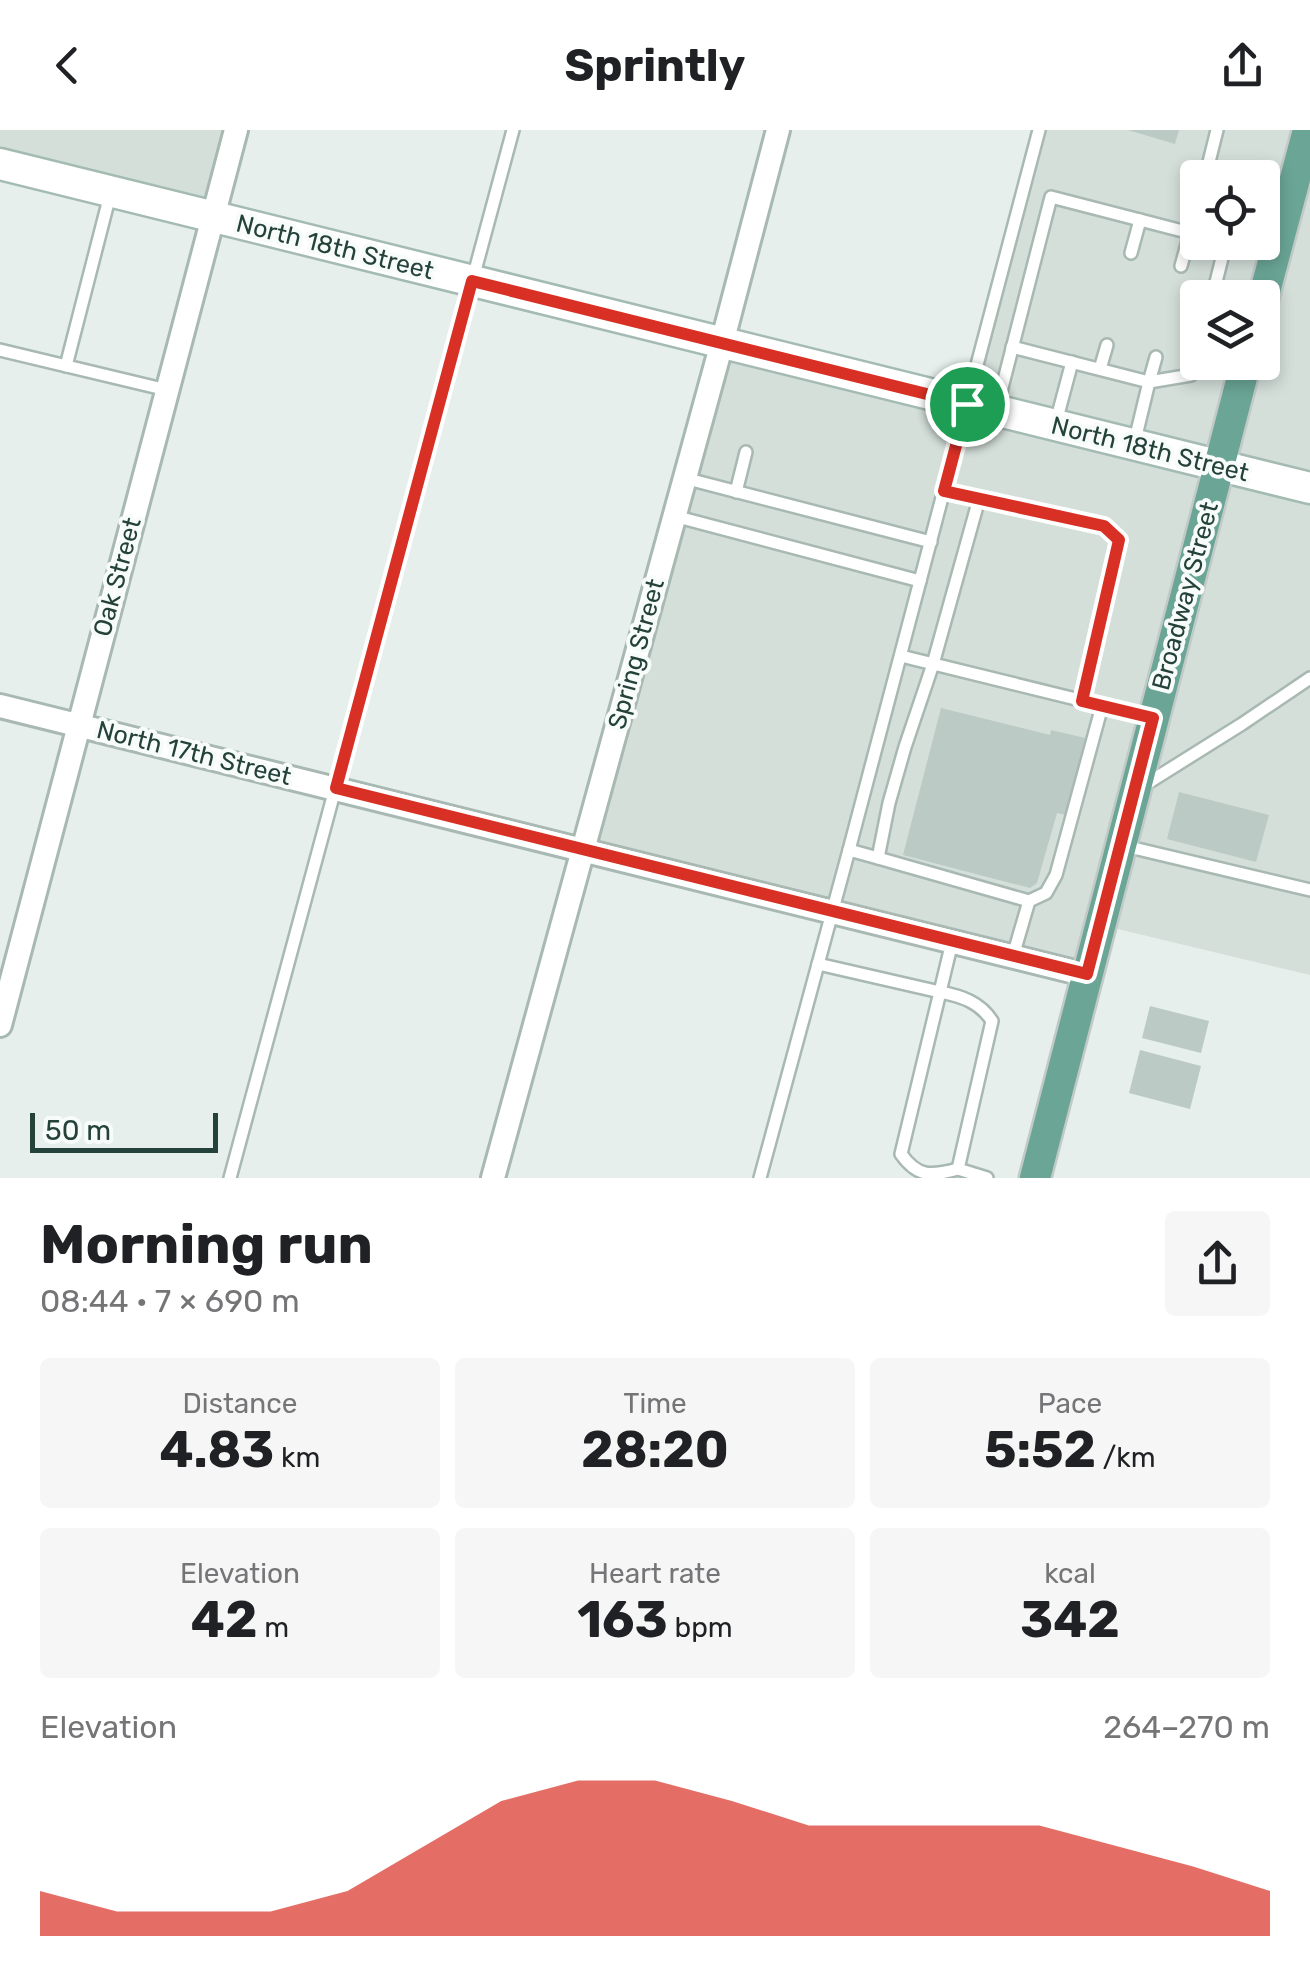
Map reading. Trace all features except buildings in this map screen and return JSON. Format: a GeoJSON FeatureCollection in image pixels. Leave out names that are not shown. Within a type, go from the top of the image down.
{"type":"FeatureCollection","features":[{"type":"Feature","properties":{"kind":"main road"},"geometry":{"type":"LineString","coordinates":[[1280,235],[1308,130]]}},
{"type":"Feature","properties":{"kind":"main road","name":"Broadway Street"},"geometry":{"type":"LineString","coordinates":[[1035,1178],[1241,380]]}},
{"type":"Feature","properties":{"kind":"street","name":"Oak Street"},"geometry":{"type":"LineString","coordinates":[[0,1025],[236,130]]}},
{"type":"Feature","properties":{"kind":"street","name":"Spring Street"},"geometry":{"type":"LineString","coordinates":[[493,1178],[778,130]]}},
{"type":"Feature","properties":{"kind":"street","name":"North 18th Street"},"geometry":{"type":"LineString","coordinates":[[0,164],[1310,488]]}},
{"type":"Feature","properties":{"kind":"street","name":"North 17th Street"},"geometry":{"type":"LineString","coordinates":[[0,706],[1087,974]]}},
{"type":"Feature","properties":{"kind":"lane"},"geometry":{"type":"LineString","coordinates":[[230,1178],[513,130]]}},
{"type":"Feature","properties":{"kind":"lane"},"geometry":{"type":"LineString","coordinates":[[981,407],[1038,130]]}},
{"type":"Feature","properties":{"kind":"lane"},"geometry":{"type":"LineString","coordinates":[[1209,160],[1217,130]]}},
{"type":"Feature","properties":{"kind":"lane"},"geometry":{"type":"LineString","coordinates":[[66,366],[111,191]]}},
{"type":"Feature","properties":{"kind":"lane"},"geometry":{"type":"LineString","coordinates":[[760,1178],[944,491],[1012,347],[1051,197],[1180,230]]}},
{"type":"Feature","properties":{"kind":"lane"},"geometry":{"type":"LineString","coordinates":[[1131,253],[1140,220]]}},
{"type":"Feature","properties":{"kind":"lane"},"geometry":{"type":"LineString","coordinates":[[1181,266],[1183,260]]}},
{"type":"Feature","properties":{"kind":"lane"},"geometry":{"type":"LineString","coordinates":[[1100,369],[1106,346]]}},
{"type":"Feature","properties":{"kind":"lane"},"geometry":{"type":"LineString","coordinates":[[1012,347],[1149,382],[1180,377]]}},
{"type":"Feature","properties":{"kind":"lane"},"geometry":{"type":"LineString","coordinates":[[0,350],[167,390]]}},
{"type":"Feature","properties":{"kind":"lane"},"geometry":{"type":"LineString","coordinates":[[1134,445],[1156,357]]}},
{"type":"Feature","properties":{"kind":"lane"},"geometry":{"type":"LineString","coordinates":[[1056,426],[1072,362]]}},
{"type":"Feature","properties":{"kind":"lane"},"geometry":{"type":"LineString","coordinates":[[736,492],[746,452]]}},
{"type":"Feature","properties":{"kind":"lane"},"geometry":{"type":"LineString","coordinates":[[684,478],[931,542]]}},
{"type":"Feature","properties":{"kind":"lane"},"geometry":{"type":"LineString","coordinates":[[944,491],[1104,526],[1119,540],[1082,701]]}},
{"type":"Feature","properties":{"kind":"lane"},"geometry":{"type":"LineString","coordinates":[[878,858],[889,803],[979,499]]}},
{"type":"Feature","properties":{"kind":"lane"},"geometry":{"type":"LineString","coordinates":[[674,516],[920,581]]}},
{"type":"Feature","properties":{"kind":"lane"},"geometry":{"type":"LineString","coordinates":[[900,656],[1153,718]]}},
{"type":"Feature","properties":{"kind":"lane"},"geometry":{"type":"LineString","coordinates":[[1135,791],[1310,678]]}},
{"type":"Feature","properties":{"kind":"lane"},"geometry":{"type":"LineString","coordinates":[[849,850],[1029,901],[1046,894],[1056,875],[1102,706]]}},
{"type":"Feature","properties":{"kind":"lane"},"geometry":{"type":"LineString","coordinates":[[1120,845],[1310,890]]}},
{"type":"Feature","properties":{"kind":"lane"},"geometry":{"type":"LineString","coordinates":[[1013,956],[1029,901]]}},
{"type":"Feature","properties":{"kind":"lane"},"geometry":{"type":"LineString","coordinates":[[952,941],[902,1154],[910,1169],[931,1176],[958,1170],[986,1178]]}},
{"type":"Feature","properties":{"kind":"lane"},"geometry":{"type":"LineString","coordinates":[[818,964],[968,999],[985,1010],[992,1021],[958,1170]]}},
{"type":"Feature","properties":{"kind":"shaded area"},"geometry":{"type":"Polygon","coordinates":[[[0,130],[236,130],[213,217],[0,164],[0,130]]]}},
{"type":"Feature","properties":{"kind":"shaded area"},"geometry":{"type":"Polygon","coordinates":[[[1039,130],[1310,130],[1310,975],[1101,925],[1087,975],[584,849],[722,343],[967,404],[1039,130]]]}},
{"type":"Feature","properties":{"kind":"route"},"geometry":{"type":"LineString","coordinates":[[472,281],[967,404],[944,491],[1104,526],[1119,540],[1082,701],[1153,718],[1087,974],[336,788],[472,281]]}}]}
